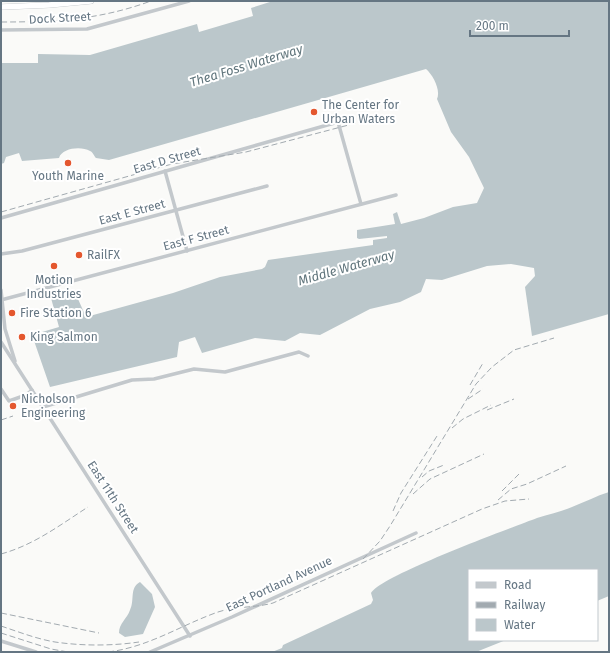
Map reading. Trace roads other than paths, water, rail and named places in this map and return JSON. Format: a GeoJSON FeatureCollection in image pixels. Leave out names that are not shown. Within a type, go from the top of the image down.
{"type":"FeatureCollection","features":[{"type":"Feature","properties":{"kind":"highway"},"geometry":{"type":"LineString","coordinates":[[1,6],[49,5],[90,1]]}},
{"type":"Feature","properties":{"kind":"street","name":"Dock Street"},"geometry":{"type":"LineString","coordinates":[[1,30],[87,29],[189,1]]}},
{"type":"Feature","properties":{"kind":"street","name":"East D Street"},"geometry":{"type":"LineString","coordinates":[[1,218],[338,122],[362,204]]}},
{"type":"Feature","properties":{"kind":"street"},"geometry":{"type":"LineString","coordinates":[[165,171],[187,251]]}},
{"type":"Feature","properties":{"kind":"street","name":"East E Street"},"geometry":{"type":"LineString","coordinates":[[1,254],[22,251],[267,186]]}},
{"type":"Feature","properties":{"kind":"street","name":"East F Street"},"geometry":{"type":"LineString","coordinates":[[2,300],[396,195]]}},
{"type":"Feature","properties":{"kind":"street","name":"East 11th Street"},"geometry":{"type":"LineString","coordinates":[[1,290],[7,340],[19,370]]}},
{"type":"Feature","properties":{"kind":"street","name":"East 11th Street"},"geometry":{"type":"LineString","coordinates":[[1,342],[190,636]]}},
{"type":"Feature","properties":{"kind":"street"},"geometry":{"type":"LineString","coordinates":[[1,350],[7,351]]}},
{"type":"Feature","properties":{"kind":"street"},"geometry":{"type":"LineString","coordinates":[[43,407],[132,380],[154,379],[194,369],[225,372],[299,352],[308,356]]}},
{"type":"Feature","properties":{"kind":"street"},"geometry":{"type":"LineString","coordinates":[[1,389],[9,401],[26,395],[32,390]]}},
{"type":"Feature","properties":{"kind":"street","name":"East Portland Avenue"},"geometry":{"type":"LineString","coordinates":[[150,652],[190,636],[416,534]]}},
{"type":"Feature","properties":{"kind":"street"},"geometry":{"type":"LineString","coordinates":[[1,641],[36,652]]}},
{"type":"Feature","properties":{"kind":"water"},"geometry":{"type":"Polygon","coordinates":[[[273,1],[609,1],[609,314],[532,336],[525,287],[535,276],[534,268],[511,264],[487,266],[442,280],[426,279],[421,292],[400,302],[370,309],[320,335],[300,333],[285,341],[255,338],[202,353],[195,337],[179,342],[177,357],[50,387],[32,335],[59,327],[51,298],[74,290],[86,317],[173,293],[220,277],[262,269],[265,267],[268,260],[373,245],[373,240],[387,238],[387,236],[359,239],[357,238],[357,230],[395,224],[393,214],[397,212],[401,224],[424,218],[453,207],[477,203],[484,188],[469,157],[451,132],[437,99],[438,91],[436,83],[426,69],[109,160],[96,158],[93,153],[86,149],[77,148],[64,152],[59,158],[22,161],[19,153],[6,157],[4,163],[1,164],[1,63],[38,63],[38,54],[90,55],[197,24],[199,32],[253,16],[251,8],[273,1]]]}},
{"type":"Feature","properties":{"kind":"water"},"geometry":{"type":"Polygon","coordinates":[[[609,492],[609,596],[598,601],[598,569],[468,569],[468,641],[504,641],[476,652],[272,652],[282,648],[283,645],[371,604],[373,600],[371,593],[380,585],[398,575],[448,552],[537,518],[568,509],[609,492]]]}},
{"type":"Feature","properties":{"kind":"water"},"geometry":{"type":"Polygon","coordinates":[[[140,582],[152,594],[155,607],[143,634],[125,637],[119,633],[119,630],[129,613],[134,588],[140,582]]]}},
{"type":"Feature","properties":{"kind":"railway"},"geometry":{"type":"LineString","coordinates":[[1,22],[77,19],[113,12],[151,1]]}},
{"type":"Feature","properties":{"kind":"railway"},"geometry":{"type":"LineString","coordinates":[[1,212],[172,164],[246,152],[379,117]]}},
{"type":"Feature","properties":{"kind":"railway"},"geometry":{"type":"LineString","coordinates":[[363,559],[380,541],[390,526],[476,384],[492,367],[514,350],[554,338]]}},
{"type":"Feature","properties":{"kind":"railway"},"geometry":{"type":"LineString","coordinates":[[470,385],[483,363]]}},
{"type":"Feature","properties":{"kind":"railway"},"geometry":{"type":"LineString","coordinates":[[468,399],[483,389]]}},
{"type":"Feature","properties":{"kind":"railway"},"geometry":{"type":"LineString","coordinates":[[487,410],[514,399]]}},
{"type":"Feature","properties":{"kind":"railway"},"geometry":{"type":"LineString","coordinates":[[452,428],[463,419],[491,405]]}},
{"type":"Feature","properties":{"kind":"railway"},"geometry":{"type":"LineString","coordinates":[[1,420],[13,416]]}},
{"type":"Feature","properties":{"kind":"railway"},"geometry":{"type":"LineString","coordinates":[[393,511],[401,493],[437,436]]}},
{"type":"Feature","properties":{"kind":"railway"},"geometry":{"type":"LineString","coordinates":[[413,494],[430,479],[484,454]]}},
{"type":"Feature","properties":{"kind":"railway"},"geometry":{"type":"LineString","coordinates":[[422,477],[429,471],[444,465]]}},
{"type":"Feature","properties":{"kind":"railway"},"geometry":{"type":"LineString","coordinates":[[498,500],[511,489],[527,484],[566,466]]}},
{"type":"Feature","properties":{"kind":"railway"},"geometry":{"type":"LineString","coordinates":[[502,491],[520,473]]}},
{"type":"Feature","properties":{"kind":"railway"},"geometry":{"type":"LineString","coordinates":[[108,652],[151,641],[218,612],[273,603],[482,509],[505,501],[529,499]]}},
{"type":"Feature","properties":{"kind":"railway"},"geometry":{"type":"LineString","coordinates":[[1,554],[36,540],[88,507]]}},
{"type":"Feature","properties":{"kind":"railway"},"geometry":{"type":"LineString","coordinates":[[1,613],[99,633]]}},
{"type":"Feature","properties":{"kind":"railway"},"geometry":{"type":"LineString","coordinates":[[1,626],[55,642],[86,645],[108,645],[139,642]]}},
{"type":"Feature","properties":{"kind":"railway"},"geometry":{"type":"LineString","coordinates":[[1,633],[51,649],[68,652]]}},
{"type":"Feature","properties":{"kind":"place","name":"The Center for Urban Waters"},"geometry":{"type":"Point","coordinates":[314,112]}},
{"type":"Feature","properties":{"kind":"place","name":"Youth Marine"},"geometry":{"type":"Point","coordinates":[68,163]}},
{"type":"Feature","properties":{"kind":"place","name":"RailFX"},"geometry":{"type":"Point","coordinates":[79,255]}},
{"type":"Feature","properties":{"kind":"place","name":"Motion Industries"},"geometry":{"type":"Point","coordinates":[54,266]}},
{"type":"Feature","properties":{"kind":"place","name":"Fire Station 6"},"geometry":{"type":"Point","coordinates":[12,313]}},
{"type":"Feature","properties":{"kind":"place","name":"King Salmon"},"geometry":{"type":"Point","coordinates":[22,337]}},
{"type":"Feature","properties":{"kind":"place","name":"Nicholson Engineering"},"geometry":{"type":"Point","coordinates":[13,406]}},
{"type":"Feature","properties":{"kind":"water label","name":"Thea Foss Waterway"},"geometry":{"type":"Point","coordinates":[246,65]}},
{"type":"Feature","properties":{"kind":"water label","name":"Middle Waterway"},"geometry":{"type":"Point","coordinates":[346,267]}}]}
